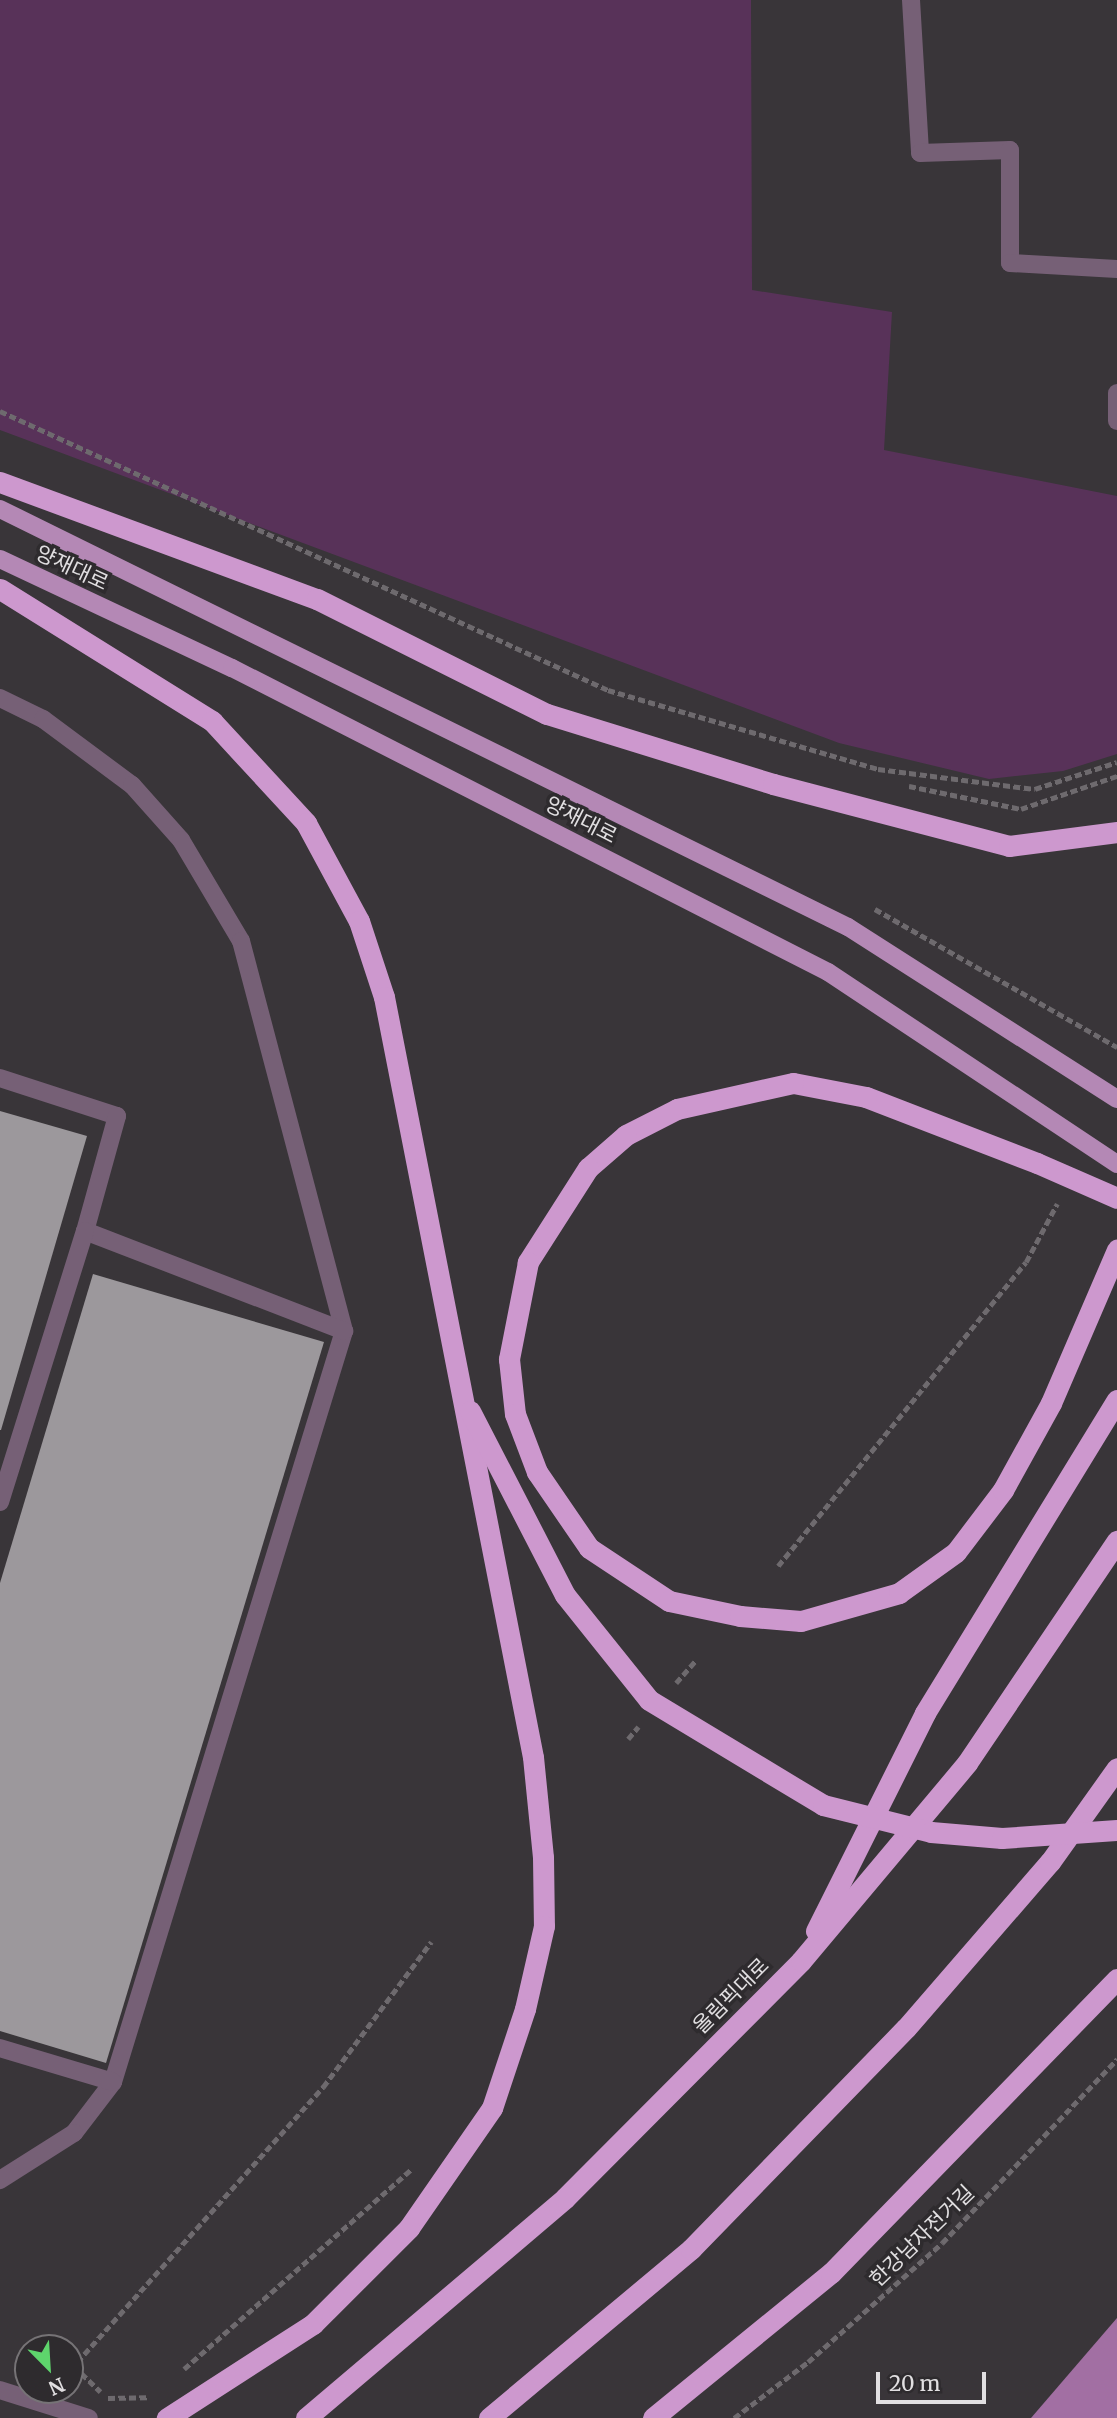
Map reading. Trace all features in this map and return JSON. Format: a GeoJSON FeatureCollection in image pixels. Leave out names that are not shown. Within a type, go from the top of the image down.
{"type":"FeatureCollection","features":[{"type":"Feature","properties":{"kind":"highway"},"geometry":{"type":"LineString","coordinates":[[0,482],[317,599],[574,722],[773,784],[1009,846],[1117,832]]}},
{"type":"Feature","properties":{"kind":"highway"},"geometry":{"type":"LineString","coordinates":[[0,589],[212,721],[277,786],[340,876],[384,997],[535,1782],[544,1926],[526,2010],[492,2108],[409,2228],[313,2324],[167,2418]]}},
{"type":"Feature","properties":{"kind":"highway"},"geometry":{"type":"LineString","coordinates":[[1117,1198],[866,1097],[793,1083],[677,1109],[626,1135],[588,1168],[555,1215],[528,1262],[514,1309],[509,1359],[515,1414],[537,1472],[589,1548],[669,1601],[801,1621],[899,1593],[956,1552],[1003,1490],[1051,1403],[1117,1250]]}},
{"type":"Feature","properties":{"kind":"highway"},"geometry":{"type":"LineString","coordinates":[[457,1384],[565,1595],[649,1700],[823,1804],[931,1832],[1002,1838],[1117,1830]]}},
{"type":"Feature","properties":{"kind":"highway"},"geometry":{"type":"LineString","coordinates":[[801,1961],[925,1713],[1117,1400]]}},
{"type":"Feature","properties":{"kind":"highway","name":"올림픽대로"},"geometry":{"type":"LineString","coordinates":[[306,2418],[565,2198],[801,1961],[967,1763],[1117,1541]]}},
{"type":"Feature","properties":{"kind":"highway"},"geometry":{"type":"LineString","coordinates":[[1050,1862],[1117,1768]]}},
{"type":"Feature","properties":{"kind":"highway"},"geometry":{"type":"LineString","coordinates":[[489,2418],[691,2249],[906,2028],[1117,1788]]}},
{"type":"Feature","properties":{"kind":"highway"},"geometry":{"type":"LineString","coordinates":[[653,2418],[716,2369],[911,2197],[1117,1979]]}},
{"type":"Feature","properties":{"kind":"main road","name":"양재대로"},"geometry":{"type":"LineString","coordinates":[[0,509],[848,927],[1117,1099]]}},
{"type":"Feature","properties":{"kind":"main road","name":"양재대로"},"geometry":{"type":"LineString","coordinates":[[0,559],[232,668],[828,972],[1117,1164]]}},
{"type":"Feature","properties":{"kind":"street"},"geometry":{"type":"LineString","coordinates":[[911,0],[920,153],[1010,150],[1010,263],[1117,269]]}},
{"type":"Feature","properties":{"kind":"street"},"geometry":{"type":"LineString","coordinates":[[1117,393],[1117,421]]}},
{"type":"Feature","properties":{"kind":"street"},"geometry":{"type":"LineString","coordinates":[[0,698],[43,719],[132,785],[181,840],[241,940],[344,1331],[113,2082],[74,2133],[0,2180]]}},
{"type":"Feature","properties":{"kind":"street"},"geometry":{"type":"LineString","coordinates":[[0,1078],[117,1116],[85,1231],[0,1502]]}},
{"type":"Feature","properties":{"kind":"street"},"geometry":{"type":"LineString","coordinates":[[85,1231],[344,1331]]}},
{"type":"Feature","properties":{"kind":"street"},"geometry":{"type":"LineString","coordinates":[[0,2049],[113,2082]]}},
{"type":"Feature","properties":{"kind":"street"},"geometry":{"type":"LineString","coordinates":[[0,2390],[89,2418]]}},
{"type":"Feature","properties":{"kind":"path"},"geometry":{"type":"LineString","coordinates":[[0,411],[608,690],[878,769],[1035,789],[1117,762]]}},
{"type":"Feature","properties":{"kind":"path"},"geometry":{"type":"LineString","coordinates":[[901,785],[1021,809],[1117,776]]}},
{"type":"Feature","properties":{"kind":"path"},"geometry":{"type":"LineString","coordinates":[[895,919],[1117,1047]]}},
{"type":"Feature","properties":{"kind":"path"},"geometry":{"type":"LineString","coordinates":[[778,1566],[1026,1262],[1059,1200]]}},
{"type":"Feature","properties":{"kind":"path"},"geometry":{"type":"LineString","coordinates":[[84,2355],[323,2087],[431,1942]]}},
{"type":"Feature","properties":{"kind":"path","name":"한강남자전거길"},"geometry":{"type":"LineString","coordinates":[[734,2418],[808,2362],[942,2243],[1117,2059]]}},
{"type":"Feature","properties":{"kind":"path"},"geometry":{"type":"LineString","coordinates":[[181,2371],[421,2160]]}},
{"type":"Feature","properties":{"kind":"path"},"geometry":{"type":"LineString","coordinates":[[84,2378],[109,2399],[151,2397],[161,2388]]}},
{"type":"Feature","properties":{"kind":"shaded area"},"geometry":{"type":"Polygon","coordinates":[[[0,0],[751,0],[752,290],[892,312],[884,450],[1117,496],[1117,754],[1063,771],[989,779],[839,743],[0,430],[0,0]]]}},
{"type":"Feature","properties":{"kind":"shaded area"},"geometry":{"type":"Polygon","coordinates":[[[1117,2318],[1117,2418],[1031,2418],[1117,2318]]]}},
{"type":"Feature","properties":{"kind":"building"},"geometry":{"type":"Polygon","coordinates":[[[0,1111],[87,1136],[1,1430],[0,1430],[0,1111]]]}},
{"type":"Feature","properties":{"kind":"building"},"geometry":{"type":"Polygon","coordinates":[[[93,1274],[324,1342],[106,2063],[0,2031],[0,1583],[93,1274]]]}}]}
